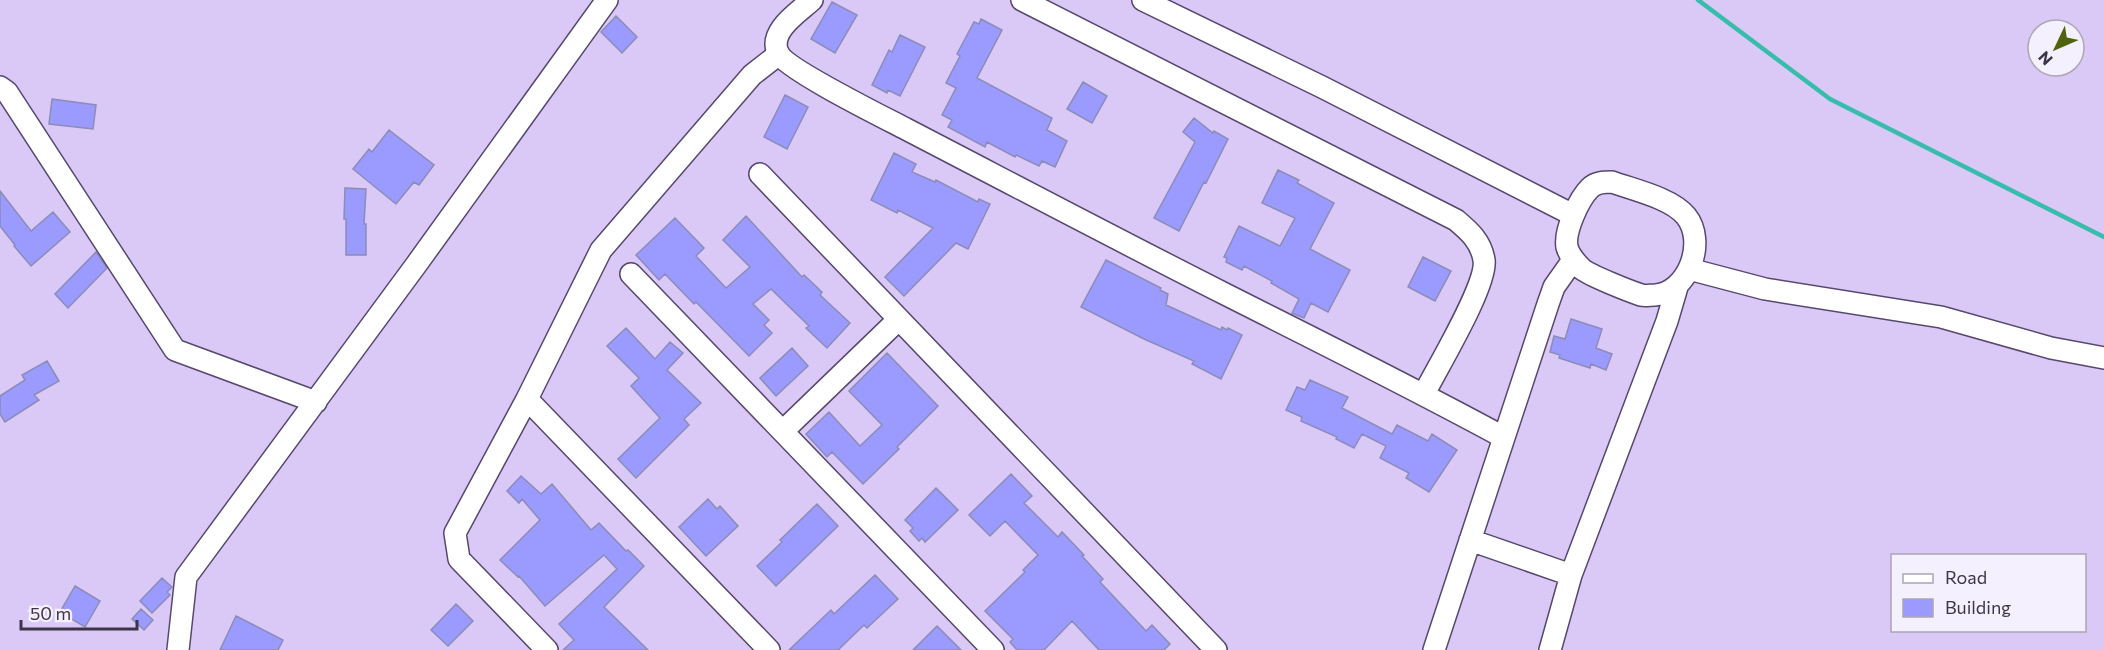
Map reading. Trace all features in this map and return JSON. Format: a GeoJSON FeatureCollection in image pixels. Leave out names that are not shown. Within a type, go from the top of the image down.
{"type":"FeatureCollection","features":[{"type":"Feature","properties":{"kind":"street"},"geometry":{"type":"LineString","coordinates":[[178,650],[186,577],[316,402],[607,0]]}},
{"type":"Feature","properties":{"kind":"street"},"geometry":{"type":"LineString","coordinates":[[812,0],[782,27],[776,41],[779,54],[793,67],[878,115],[1424,394],[1503,437]]}},
{"type":"Feature","properties":{"kind":"street"},"geometry":{"type":"LineString","coordinates":[[1022,0],[1456,220],[1476,238],[1485,261],[1479,289],[1424,394]]}},
{"type":"Feature","properties":{"kind":"street"},"geometry":{"type":"LineString","coordinates":[[1143,0],[1322,87],[1573,215]]}},
{"type":"Feature","properties":{"kind":"street"},"geometry":{"type":"LineString","coordinates":[[547,650],[459,559],[456,533],[602,250],[752,75],[779,54]]}},
{"type":"Feature","properties":{"kind":"street"},"geometry":{"type":"LineString","coordinates":[[0,87],[7,92],[175,350],[316,402]]}},
{"type":"Feature","properties":{"kind":"street"},"geometry":{"type":"LineString","coordinates":[[760,174],[1216,650]]}},
{"type":"Feature","properties":{"kind":"street"},"geometry":{"type":"LineString","coordinates":[[1550,650],[1571,575],[1677,287],[1689,268],[1695,246],[1694,230],[1687,217],[1673,205],[1612,182],[1599,183],[1590,188],[1573,215],[1567,233],[1567,247],[1573,260],[1584,271],[1643,296],[1662,294],[1677,287]]}},
{"type":"Feature","properties":{"kind":"street"},"geometry":{"type":"LineString","coordinates":[[1434,650],[1554,288],[1573,260]]}},
{"type":"Feature","properties":{"kind":"street"},"geometry":{"type":"LineString","coordinates":[[1689,268],[1765,289],[1941,317],[2051,348],[2104,358]]}},
{"type":"Feature","properties":{"kind":"street"},"geometry":{"type":"LineString","coordinates":[[631,274],[993,650]]}},
{"type":"Feature","properties":{"kind":"street"},"geometry":{"type":"LineString","coordinates":[[783,431],[899,320]]}},
{"type":"Feature","properties":{"kind":"street"},"geometry":{"type":"LineString","coordinates":[[527,399],[769,650]]}},
{"type":"Feature","properties":{"kind":"street"},"geometry":{"type":"LineString","coordinates":[[1470,540],[1571,575]]}},
{"type":"Feature","properties":{"kind":"building"},"geometry":{"type":"Polygon","coordinates":[[[832,2],[857,15],[835,53],[811,39],[832,2]]]}},
{"type":"Feature","properties":{"kind":"building"},"geometry":{"type":"Polygon","coordinates":[[[616,16],[637,37],[622,53],[601,32],[616,16]]]}},
{"type":"Feature","properties":{"kind":"building"},"geometry":{"type":"Polygon","coordinates":[[[981,19],[1002,30],[977,78],[1052,118],[1047,130],[1067,141],[1055,167],[1042,161],[1039,166],[1016,155],[1015,157],[987,142],[985,147],[948,127],[952,120],[942,115],[956,88],[946,83],[960,56],[957,54],[974,22],[979,24],[981,19]]]}},
{"type":"Feature","properties":{"kind":"building"},"geometry":{"type":"Polygon","coordinates":[[[900,35],[925,47],[900,96],[888,90],[887,93],[872,85],[889,50],[892,52],[900,35]]]}},
{"type":"Feature","properties":{"kind":"building"},"geometry":{"type":"Polygon","coordinates":[[[1083,82],[1107,96],[1092,123],[1067,109],[1083,82]]]}},
{"type":"Feature","properties":{"kind":"building"},"geometry":{"type":"Polygon","coordinates":[[[785,95],[808,107],[787,149],[764,137],[785,95]]]}},
{"type":"Feature","properties":{"kind":"building"},"geometry":{"type":"Polygon","coordinates":[[[52,99],[96,105],[93,129],[49,124],[52,99]]]}},
{"type":"Feature","properties":{"kind":"building"},"geometry":{"type":"Polygon","coordinates":[[[1194,118],[1213,133],[1214,131],[1228,139],[1179,231],[1154,218],[1195,142],[1183,132],[1194,118]]]}},
{"type":"Feature","properties":{"kind":"building"},"geometry":{"type":"Polygon","coordinates":[[[389,130],[434,165],[419,185],[414,182],[396,204],[353,169],[369,149],[372,152],[389,130]]]}},
{"type":"Feature","properties":{"kind":"building"},"geometry":{"type":"Polygon","coordinates":[[[894,153],[916,164],[912,172],[935,182],[936,180],[978,202],[979,199],[990,204],[968,249],[956,243],[904,296],[885,277],[933,228],[898,210],[897,213],[871,200],[894,153]]]}},
{"type":"Feature","properties":{"kind":"building"},"geometry":{"type":"Polygon","coordinates":[[[1278,170],[1299,180],[1297,183],[1334,203],[1310,249],[1350,270],[1328,312],[1311,303],[1304,318],[1292,313],[1299,299],[1244,266],[1242,270],[1226,262],[1227,258],[1224,257],[1239,226],[1280,246],[1295,218],[1262,203],[1278,170]]]}},
{"type":"Feature","properties":{"kind":"building"},"geometry":{"type":"Polygon","coordinates":[[[345,188],[366,189],[364,224],[366,224],[366,255],[346,255],[345,188]]]}},
{"type":"Feature","properties":{"kind":"building"},"geometry":{"type":"Polygon","coordinates":[[[0,191],[31,231],[53,212],[70,232],[31,266],[0,226],[0,191]]]}},
{"type":"Feature","properties":{"kind":"building"},"geometry":{"type":"Polygon","coordinates":[[[746,216],[802,277],[804,275],[822,292],[820,295],[850,323],[827,348],[806,328],[809,326],[771,289],[753,304],[769,320],[764,325],[772,333],[749,356],[665,274],[659,280],[636,255],[675,218],[704,248],[696,256],[726,288],[750,267],[723,240],[746,216]]]}},
{"type":"Feature","properties":{"kind":"building"},"geometry":{"type":"Polygon","coordinates":[[[96,252],[107,268],[68,308],[55,294],[96,252]]]}},
{"type":"Feature","properties":{"kind":"building"},"geometry":{"type":"Polygon","coordinates":[[[1423,257],[1451,271],[1435,301],[1408,287],[1423,257]]]}},
{"type":"Feature","properties":{"kind":"building"},"geometry":{"type":"Polygon","coordinates":[[[1106,260],[1161,288],[1160,290],[1168,294],[1166,305],[1221,330],[1222,327],[1227,330],[1228,328],[1242,335],[1221,379],[1192,364],[1194,361],[1081,307],[1106,260]]]}},
{"type":"Feature","properties":{"kind":"building"},"geometry":{"type":"Polygon","coordinates":[[[1571,319],[1602,329],[1596,348],[1612,354],[1606,370],[1591,364],[1590,368],[1559,358],[1560,355],[1550,352],[1554,336],[1565,339],[1571,319]]]}},
{"type":"Feature","properties":{"kind":"building"},"geometry":{"type":"Polygon","coordinates":[[[626,328],[655,359],[670,342],[683,353],[667,370],[701,403],[684,419],[689,425],[636,478],[618,459],[660,418],[631,386],[639,378],[607,346],[626,328]]]}},
{"type":"Feature","properties":{"kind":"building"},"geometry":{"type":"Polygon","coordinates":[[[792,348],[808,366],[776,396],[760,378],[792,348]]]}},
{"type":"Feature","properties":{"kind":"building"},"geometry":{"type":"Polygon","coordinates":[[[887,353],[938,406],[863,484],[832,452],[827,457],[806,434],[829,412],[860,446],[882,425],[849,391],[887,353]]]}},
{"type":"Feature","properties":{"kind":"building"},"geometry":{"type":"Polygon","coordinates":[[[47,361],[59,381],[34,395],[39,400],[5,422],[0,414],[0,396],[25,380],[22,375],[47,361]]]}},
{"type":"Feature","properties":{"kind":"building"},"geometry":{"type":"Polygon","coordinates":[[[1310,380],[1348,397],[1342,408],[1392,434],[1397,425],[1428,441],[1432,434],[1457,450],[1429,492],[1406,478],[1409,473],[1380,458],[1386,446],[1362,434],[1354,448],[1336,439],[1337,437],[1301,421],[1302,417],[1286,410],[1297,387],[1305,390],[1310,380]]]}},
{"type":"Feature","properties":{"kind":"building"},"geometry":{"type":"Polygon","coordinates":[[[1011,474],[1032,496],[1024,503],[1058,537],[1062,532],[1084,555],[1082,556],[1103,579],[1100,582],[1146,631],[1152,625],[1170,644],[1164,650],[1099,650],[1072,621],[1044,650],[1017,650],[1010,642],[1013,639],[985,611],[1025,572],[1023,570],[1038,555],[1005,521],[990,536],[969,515],[1011,474]]]}},
{"type":"Feature","properties":{"kind":"building"},"geometry":{"type":"Polygon","coordinates":[[[521,476],[541,494],[552,484],[591,530],[599,523],[644,566],[604,607],[648,650],[563,650],[574,640],[559,624],[617,569],[604,555],[545,606],[519,576],[500,560],[540,520],[522,499],[519,503],[507,491],[521,476]]]}},
{"type":"Feature","properties":{"kind":"building"},"geometry":{"type":"Polygon","coordinates":[[[936,488],[958,510],[925,542],[922,538],[919,541],[910,531],[913,528],[905,520],[936,488]]]}},
{"type":"Feature","properties":{"kind":"building"},"geometry":{"type":"Polygon","coordinates":[[[708,499],[717,509],[720,506],[738,526],[706,556],[679,527],[708,499]]]}},
{"type":"Feature","properties":{"kind":"building"},"geometry":{"type":"Polygon","coordinates":[[[817,504],[838,526],[776,586],[757,566],[817,504]]]}},
{"type":"Feature","properties":{"kind":"building"},"geometry":{"type":"Polygon","coordinates":[[[875,575],[898,599],[867,628],[864,625],[838,650],[789,650],[831,610],[834,614],[875,575]]]}},
{"type":"Feature","properties":{"kind":"building"},"geometry":{"type":"Polygon","coordinates":[[[162,578],[172,587],[167,592],[170,595],[152,613],[140,601],[162,578]]]}},
{"type":"Feature","properties":{"kind":"building"},"geometry":{"type":"Polygon","coordinates":[[[75,586],[100,601],[85,627],[60,612],[75,586]]]}},
{"type":"Feature","properties":{"kind":"building"},"geometry":{"type":"Polygon","coordinates":[[[456,604],[473,621],[448,646],[431,630],[456,604]]]}},
{"type":"Feature","properties":{"kind":"building"},"geometry":{"type":"Polygon","coordinates":[[[141,609],[153,620],[144,630],[132,619],[141,609]]]}},
{"type":"Feature","properties":{"kind":"building"},"geometry":{"type":"Polygon","coordinates":[[[236,616],[283,640],[278,650],[220,650],[236,616]]]}},
{"type":"Feature","properties":{"kind":"building"},"geometry":{"type":"Polygon","coordinates":[[[937,626],[961,650],[913,650],[937,626]]]}},
{"type":"Feature","properties":{"kind":"waterway"},"geometry":{"type":"LineString","coordinates":[[1698,0],[1830,99],[2104,237]]}}]}
